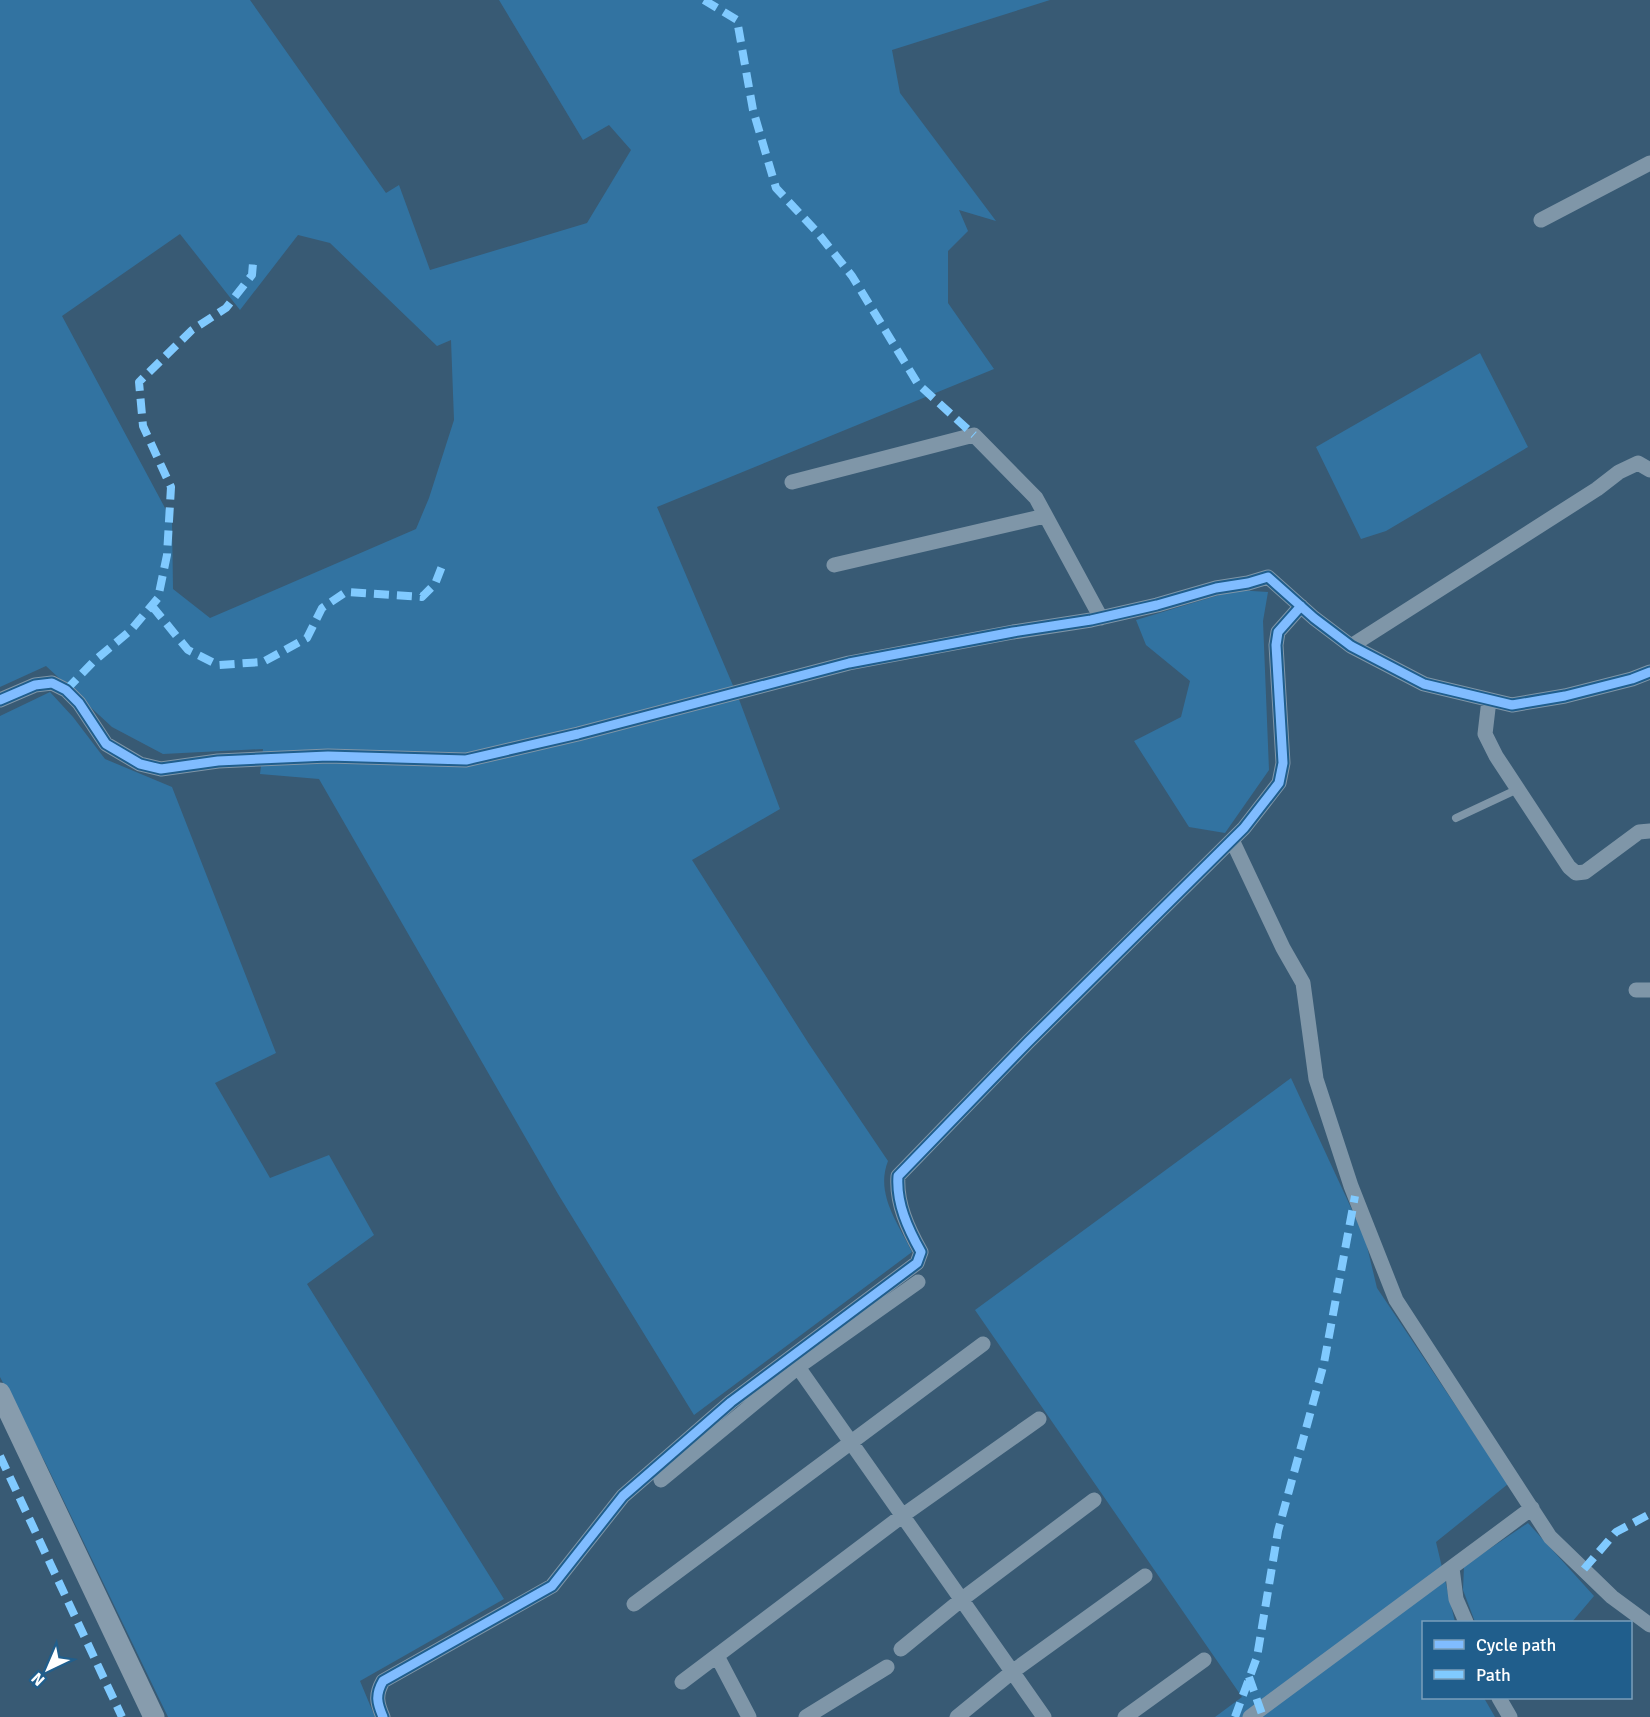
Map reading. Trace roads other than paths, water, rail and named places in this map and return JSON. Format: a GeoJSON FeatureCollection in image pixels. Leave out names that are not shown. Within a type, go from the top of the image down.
{"type":"FeatureCollection","features":[{"type":"Feature","properties":{"kind":"street"},"geometry":{"type":"LineString","coordinates":[[1541,220],[1650,163]]}},
{"type":"Feature","properties":{"kind":"street"},"geometry":{"type":"LineString","coordinates":[[792,482],[974,435],[1036,498],[1101,618]]}},
{"type":"Feature","properties":{"kind":"street"},"geometry":{"type":"LineString","coordinates":[[1351,646],[1597,489],[1619,472],[1638,463],[1650,470]]}},
{"type":"Feature","properties":{"kind":"street"},"geometry":{"type":"LineString","coordinates":[[834,565],[1046,516]]}},
{"type":"Feature","properties":{"kind":"street"},"geometry":{"type":"LineString","coordinates":[[0,700],[35,685],[52,682],[66,690],[79,703],[106,744],[140,764],[161,769],[218,761],[328,756],[466,760],[578,734],[849,663],[1101,618],[1268,577],[1351,646],[1424,684],[1512,705],[1565,696],[1650,672]]}},
{"type":"Feature","properties":{"kind":"street"},"geometry":{"type":"LineString","coordinates":[[383,1717],[377,1702],[378,1691],[383,1681],[552,1586],[623,1496],[731,1402],[917,1263],[921,1252],[909,1232],[897,1191],[898,1176],[1244,828],[1279,783],[1283,763],[1276,645],[1278,632],[1301,606]]}},
{"type":"Feature","properties":{"kind":"street"},"geometry":{"type":"LineString","coordinates":[[1489,700],[1485,734],[1569,867],[1576,873],[1586,872],[1639,832],[1650,831]]}},
{"type":"Feature","properties":{"kind":"street"},"geometry":{"type":"LineString","coordinates":[[1232,840],[1283,948],[1303,983],[1316,1079],[1351,1186],[1396,1300],[1550,1537],[1612,1596],[1650,1625]]}},
{"type":"Feature","properties":{"kind":"street"},"geometry":{"type":"LineString","coordinates":[[661,1480],[798,1367],[918,1282]]}},
{"type":"Feature","properties":{"kind":"street"},"geometry":{"type":"LineString","coordinates":[[634,1605],[983,1344]]}},
{"type":"Feature","properties":{"kind":"street"},"geometry":{"type":"LineString","coordinates":[[798,1367],[1044,1717]]}},
{"type":"Feature","properties":{"kind":"street"},"geometry":{"type":"LineString","coordinates":[[0,1393],[154,1717]]}},
{"type":"Feature","properties":{"kind":"street"},"geometry":{"type":"LineString","coordinates":[[682,1682],[902,1516],[1039,1419]]}},
{"type":"Feature","properties":{"kind":"street"},"geometry":{"type":"LineString","coordinates":[[901,1649],[1094,1500]]}},
{"type":"Feature","properties":{"kind":"street"},"geometry":{"type":"LineString","coordinates":[[1250,1717],[1532,1508]]}},
{"type":"Feature","properties":{"kind":"street"},"geometry":{"type":"LineString","coordinates":[[1452,1568],[1456,1599],[1465,1621]]}},
{"type":"Feature","properties":{"kind":"street"},"geometry":{"type":"LineString","coordinates":[[957,1717],[1012,1672],[1146,1576]]}},
{"type":"Feature","properties":{"kind":"street"},"geometry":{"type":"LineString","coordinates":[[717,1656],[749,1717]]}},
{"type":"Feature","properties":{"kind":"street"},"geometry":{"type":"LineString","coordinates":[[1125,1717],[1204,1660]]}},
{"type":"Feature","properties":{"kind":"street"},"geometry":{"type":"LineString","coordinates":[[806,1717],[887,1667]]}},
{"type":"Feature","properties":{"kind":"street"},"geometry":{"type":"LineString","coordinates":[[1500,1699],[1510,1717]]}},
{"type":"Feature","properties":{"kind":"lane"},"geometry":{"type":"LineString","coordinates":[[1456,818],[1518,789]]}}]}
